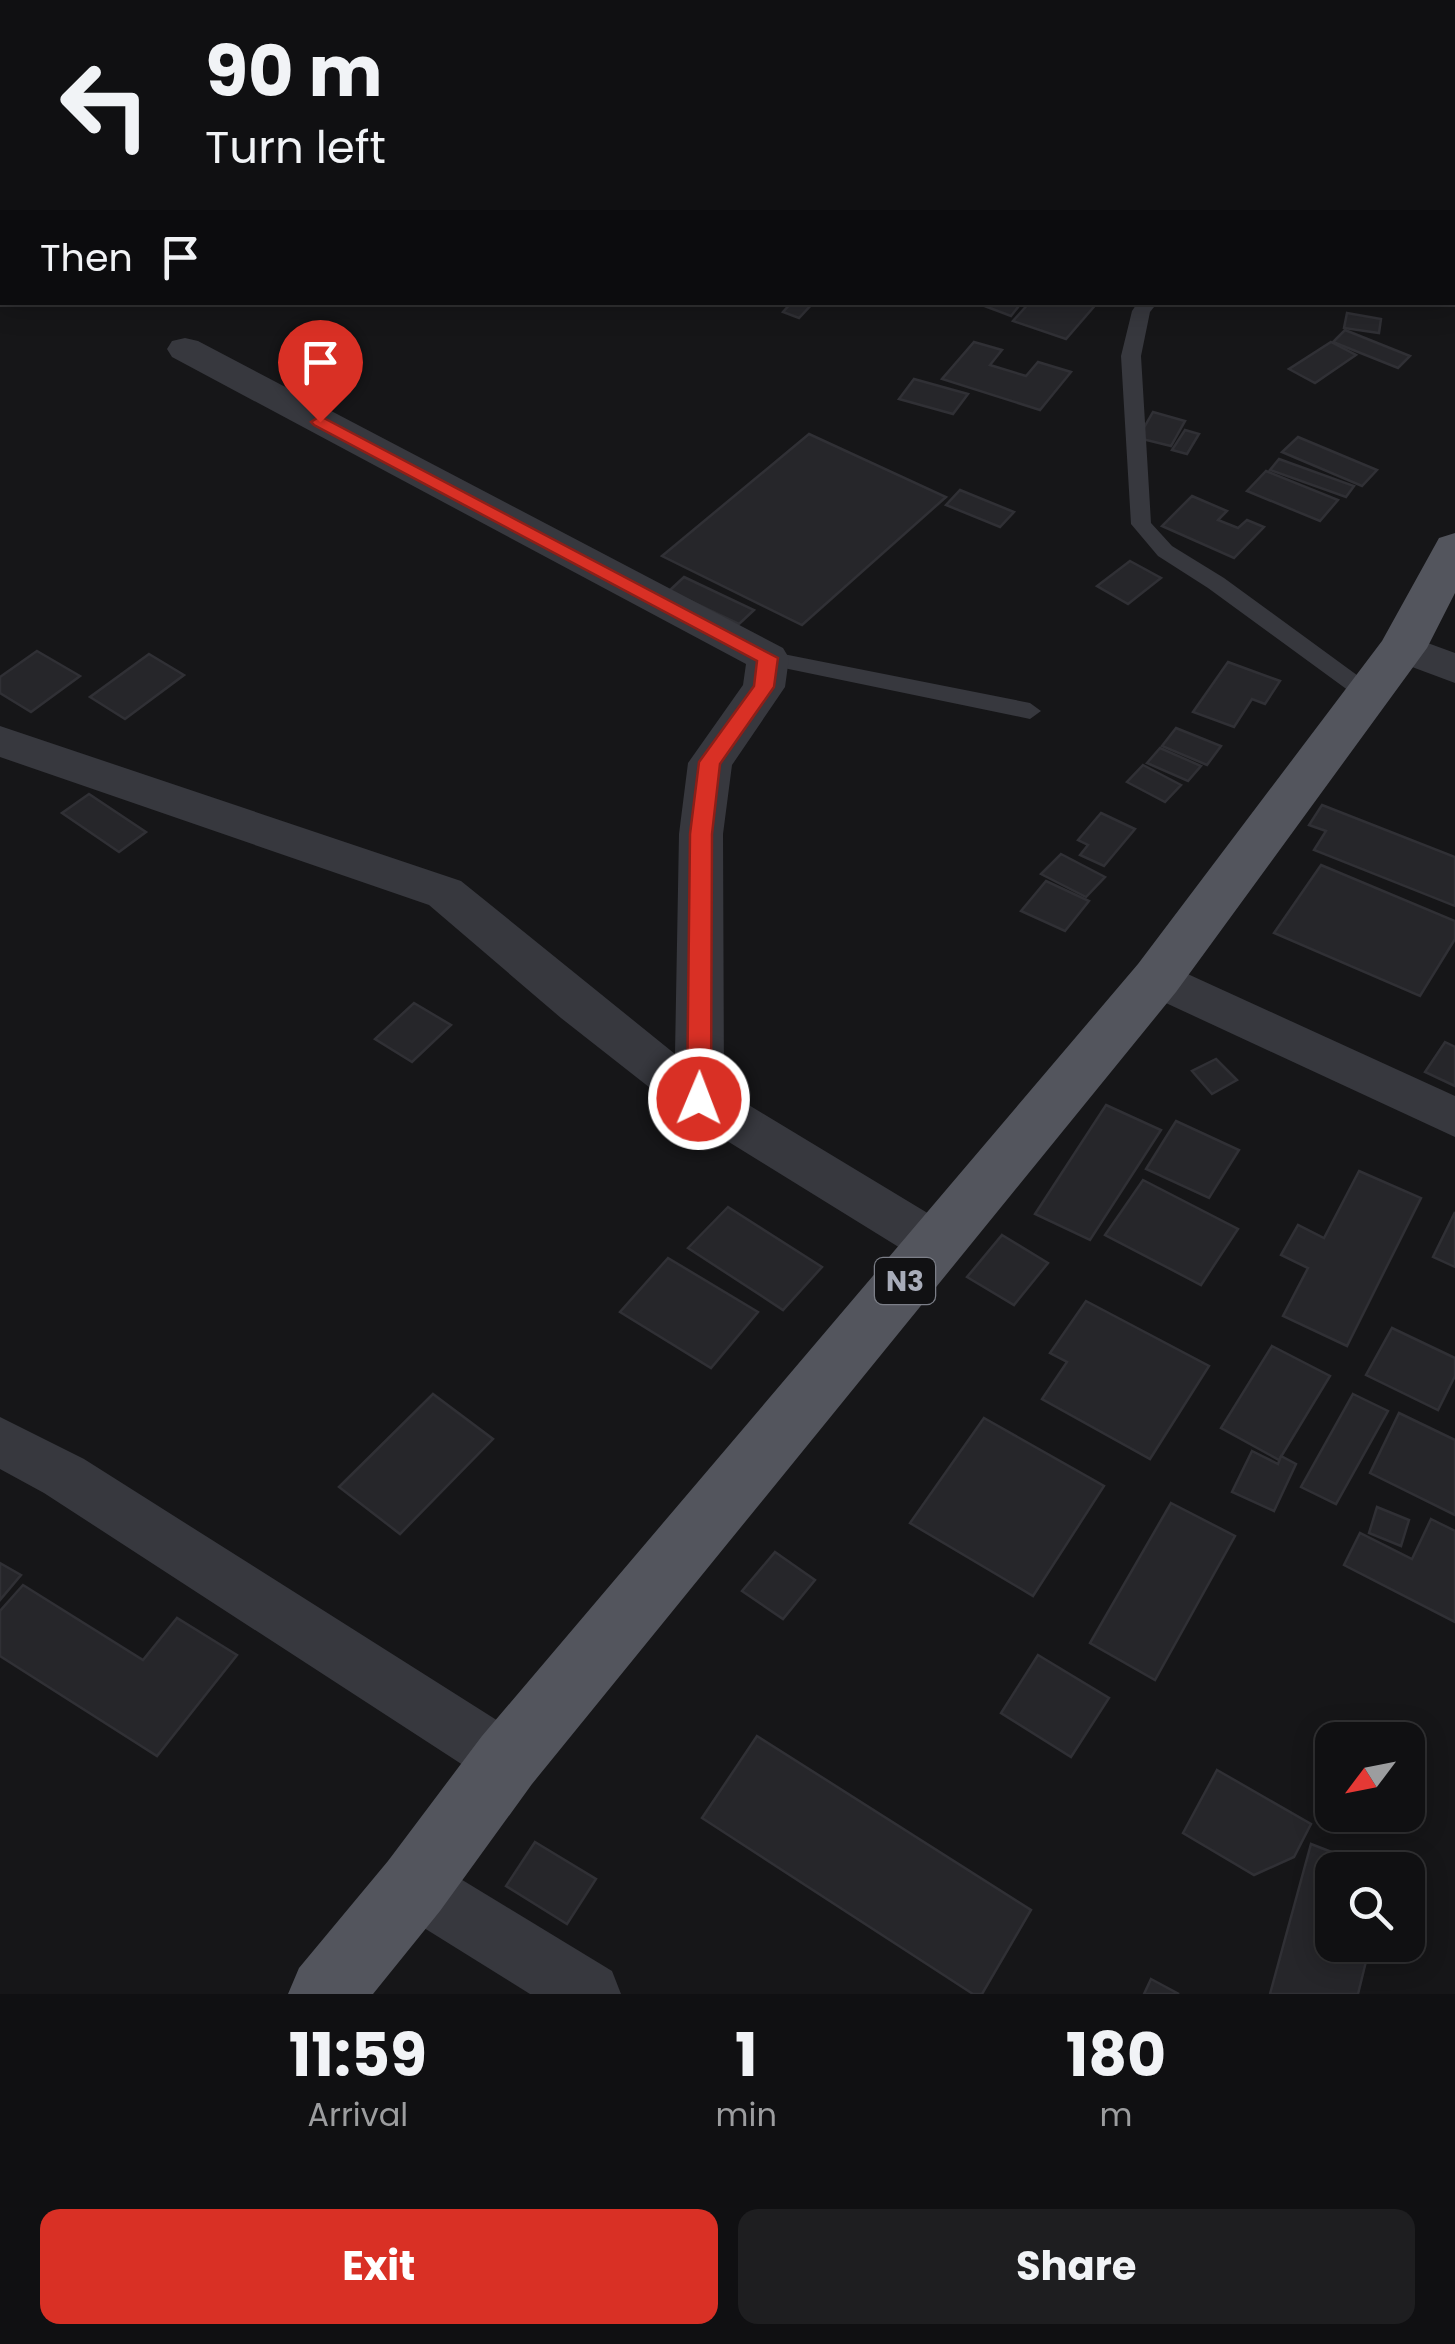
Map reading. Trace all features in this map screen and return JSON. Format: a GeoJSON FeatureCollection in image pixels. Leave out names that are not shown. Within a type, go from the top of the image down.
{"type":"FeatureCollection","features":[{"type":"Feature","properties":{"kind":"main road","name":"N3"},"geometry":{"type":"LineString","coordinates":[[325,1994],[414,1886],[507,1760],[1409,670],[1455,548]]}},
{"type":"Feature","properties":{"kind":"street"},"geometry":{"type":"LineString","coordinates":[[185,350],[768,658],[764,687],[710,762],[701,834],[699,1099]]}},
{"type":"Feature","properties":{"kind":"street"},"geometry":{"type":"LineString","coordinates":[[0,741],[446,893],[578,1005],[699,1099],[936,1244]]}},
{"type":"Feature","properties":{"kind":"street"},"geometry":{"type":"LineString","coordinates":[[1156,978],[1455,1118]]}},
{"type":"Feature","properties":{"kind":"street"},"geometry":{"type":"LineString","coordinates":[[0,1441],[64,1476],[507,1760]]}},
{"type":"Feature","properties":{"kind":"street"},"geometry":{"type":"LineString","coordinates":[[414,1886],[589,1994]]}},
{"type":"Feature","properties":{"kind":"lane"},"geometry":{"type":"LineString","coordinates":[[1147,305],[1141,312],[1131,356],[1141,524],[1165,551],[1216,583],[1409,670]]}},
{"type":"Feature","properties":{"kind":"lane"},"geometry":{"type":"LineString","coordinates":[[768,658],[1030,711]]}},
{"type":"Feature","properties":{"kind":"building"},"geometry":{"type":"Polygon","coordinates":[[[789,305],[811,305],[799,318],[783,312],[789,305]]]}},
{"type":"Feature","properties":{"kind":"building"},"geometry":{"type":"Polygon","coordinates":[[[982,305],[1020,305],[1011,316],[982,305]]]}},
{"type":"Feature","properties":{"kind":"building"},"geometry":{"type":"Polygon","coordinates":[[[1027,305],[1095,305],[1066,339],[1013,321],[1027,305]]]}},
{"type":"Feature","properties":{"kind":"building"},"geometry":{"type":"Polygon","coordinates":[[[1347,313],[1381,319],[1379,333],[1344,328],[1347,313]]]}},
{"type":"Feature","properties":{"kind":"building"},"geometry":{"type":"Polygon","coordinates":[[[1345,330],[1410,356],[1398,368],[1333,342],[1345,330]]]}},
{"type":"Feature","properties":{"kind":"building"},"geometry":{"type":"Polygon","coordinates":[[[974,342],[1002,350],[990,365],[1026,376],[1038,362],[1071,372],[1040,410],[942,379],[974,342]]]}},
{"type":"Feature","properties":{"kind":"building"},"geometry":{"type":"Polygon","coordinates":[[[1331,342],[1356,355],[1315,383],[1289,369],[1331,342]]]}},
{"type":"Feature","properties":{"kind":"building"},"geometry":{"type":"Polygon","coordinates":[[[914,379],[968,394],[953,414],[899,399],[914,379]]]}},
{"type":"Feature","properties":{"kind":"building"},"geometry":{"type":"Polygon","coordinates":[[[1153,412],[1185,421],[1171,446],[1138,438],[1153,412]]]}},
{"type":"Feature","properties":{"kind":"building"},"geometry":{"type":"Polygon","coordinates":[[[1185,430],[1199,434],[1187,454],[1172,450],[1185,430]]]}},
{"type":"Feature","properties":{"kind":"building"},"geometry":{"type":"Polygon","coordinates":[[[809,434],[946,497],[802,625],[662,556],[809,434]]]}},
{"type":"Feature","properties":{"kind":"building"},"geometry":{"type":"Polygon","coordinates":[[[1298,437],[1377,470],[1362,486],[1282,452],[1298,437]]]}},
{"type":"Feature","properties":{"kind":"building"},"geometry":{"type":"Polygon","coordinates":[[[1279,459],[1354,486],[1346,497],[1270,470],[1279,459]]]}},
{"type":"Feature","properties":{"kind":"building"},"geometry":{"type":"Polygon","coordinates":[[[1266,471],[1338,500],[1320,521],[1247,491],[1266,471]]]}},
{"type":"Feature","properties":{"kind":"building"},"geometry":{"type":"Polygon","coordinates":[[[960,490],[1014,512],[1000,527],[946,505],[960,490]]]}},
{"type":"Feature","properties":{"kind":"building"},"geometry":{"type":"Polygon","coordinates":[[[1192,496],[1227,511],[1218,520],[1238,528],[1247,520],[1264,527],[1234,558],[1162,526],[1192,496]]]}},
{"type":"Feature","properties":{"kind":"building"},"geometry":{"type":"Polygon","coordinates":[[[1130,561],[1161,578],[1128,604],[1097,586],[1130,561]]]}},
{"type":"Feature","properties":{"kind":"building"},"geometry":{"type":"Polygon","coordinates":[[[684,577],[754,610],[739,624],[669,591],[684,577]]]}},
{"type":"Feature","properties":{"kind":"building"},"geometry":{"type":"Polygon","coordinates":[[[37,651],[80,676],[31,712],[0,693],[0,677],[37,651]]]}},
{"type":"Feature","properties":{"kind":"building"},"geometry":{"type":"Polygon","coordinates":[[[149,654],[184,675],[125,719],[90,697],[149,654]]]}},
{"type":"Feature","properties":{"kind":"building"},"geometry":{"type":"Polygon","coordinates":[[[1228,662],[1280,681],[1265,704],[1252,699],[1234,727],[1193,712],[1228,662]]]}},
{"type":"Feature","properties":{"kind":"building"},"geometry":{"type":"Polygon","coordinates":[[[1176,728],[1221,746],[1207,765],[1162,746],[1176,728]]]}},
{"type":"Feature","properties":{"kind":"building"},"geometry":{"type":"Polygon","coordinates":[[[1160,748],[1201,766],[1188,781],[1147,763],[1160,748]]]}},
{"type":"Feature","properties":{"kind":"building"},"geometry":{"type":"Polygon","coordinates":[[[1143,765],[1181,785],[1165,802],[1127,782],[1143,765]]]}},
{"type":"Feature","properties":{"kind":"building"},"geometry":{"type":"Polygon","coordinates":[[[89,794],[146,832],[119,852],[62,813],[89,794]]]}},
{"type":"Feature","properties":{"kind":"building"},"geometry":{"type":"Polygon","coordinates":[[[1322,805],[1455,857],[1455,906],[1314,850],[1326,831],[1309,825],[1322,805]]]}},
{"type":"Feature","properties":{"kind":"building"},"geometry":{"type":"Polygon","coordinates":[[[1101,813],[1135,829],[1104,866],[1080,855],[1088,845],[1078,840],[1101,813]]]}},
{"type":"Feature","properties":{"kind":"building"},"geometry":{"type":"Polygon","coordinates":[[[1061,854],[1105,877],[1086,897],[1041,874],[1061,854]]]}},
{"type":"Feature","properties":{"kind":"building"},"geometry":{"type":"Polygon","coordinates":[[[1321,865],[1455,921],[1455,939],[1420,996],[1274,933],[1321,865]]]}},
{"type":"Feature","properties":{"kind":"building"},"geometry":{"type":"Polygon","coordinates":[[[1046,881],[1089,901],[1065,931],[1021,911],[1046,881]]]}},
{"type":"Feature","properties":{"kind":"building"},"geometry":{"type":"Polygon","coordinates":[[[414,1003],[451,1025],[412,1062],[375,1039],[414,1003]]]}},
{"type":"Feature","properties":{"kind":"building"},"geometry":{"type":"Polygon","coordinates":[[[1445,1042],[1455,1047],[1455,1086],[1425,1072],[1445,1042]]]}},
{"type":"Feature","properties":{"kind":"building"},"geometry":{"type":"Polygon","coordinates":[[[1216,1059],[1237,1080],[1212,1094],[1192,1071],[1216,1059]]]}},
{"type":"Feature","properties":{"kind":"building"},"geometry":{"type":"Polygon","coordinates":[[[1106,1105],[1161,1130],[1090,1240],[1035,1214],[1106,1105]]]}},
{"type":"Feature","properties":{"kind":"building"},"geometry":{"type":"Polygon","coordinates":[[[1176,1121],[1239,1150],[1209,1198],[1146,1169],[1176,1121]]]}},
{"type":"Feature","properties":{"kind":"building"},"geometry":{"type":"Polygon","coordinates":[[[1359,1171],[1421,1198],[1347,1346],[1283,1316],[1308,1268],[1281,1255],[1298,1225],[1324,1238],[1359,1171]]]}},
{"type":"Feature","properties":{"kind":"building"},"geometry":{"type":"Polygon","coordinates":[[[1143,1180],[1238,1229],[1201,1285],[1105,1235],[1143,1180]]]}},
{"type":"Feature","properties":{"kind":"building"},"geometry":{"type":"Polygon","coordinates":[[[728,1207],[822,1267],[783,1310],[688,1248],[728,1207]]]}},
{"type":"Feature","properties":{"kind":"building"},"geometry":{"type":"Polygon","coordinates":[[[1455,1212],[1455,1267],[1433,1257],[1455,1212]]]}},
{"type":"Feature","properties":{"kind":"building"},"geometry":{"type":"Polygon","coordinates":[[[1002,1235],[1048,1263],[1014,1305],[967,1277],[1002,1235]]]}},
{"type":"Feature","properties":{"kind":"building"},"geometry":{"type":"Polygon","coordinates":[[[668,1258],[758,1312],[711,1368],[620,1312],[668,1258]]]}},
{"type":"Feature","properties":{"kind":"building"},"geometry":{"type":"Polygon","coordinates":[[[1086,1301],[1209,1366],[1150,1459],[1042,1399],[1067,1362],[1050,1353],[1086,1301]]]}},
{"type":"Feature","properties":{"kind":"building"},"geometry":{"type":"Polygon","coordinates":[[[1392,1328],[1455,1358],[1455,1376],[1438,1410],[1366,1375],[1392,1328]]]}},
{"type":"Feature","properties":{"kind":"building"},"geometry":{"type":"Polygon","coordinates":[[[1272,1346],[1330,1376],[1279,1460],[1221,1428],[1272,1346]]]}},
{"type":"Feature","properties":{"kind":"building"},"geometry":{"type":"Polygon","coordinates":[[[433,1394],[493,1439],[400,1534],[339,1487],[433,1394]]]}},
{"type":"Feature","properties":{"kind":"building"},"geometry":{"type":"Polygon","coordinates":[[[1353,1394],[1388,1411],[1336,1504],[1301,1487],[1353,1394]]]}},
{"type":"Feature","properties":{"kind":"building"},"geometry":{"type":"Polygon","coordinates":[[[1399,1413],[1455,1440],[1455,1515],[1370,1473],[1399,1413]]]}},
{"type":"Feature","properties":{"kind":"building"},"geometry":{"type":"Polygon","coordinates":[[[984,1418],[1104,1486],[1033,1596],[910,1523],[984,1418]]]}},
{"type":"Feature","properties":{"kind":"building"},"geometry":{"type":"Polygon","coordinates":[[[1252,1451],[1278,1464],[1281,1456],[1296,1464],[1274,1511],[1232,1492],[1252,1451]]]}},
{"type":"Feature","properties":{"kind":"building"},"geometry":{"type":"Polygon","coordinates":[[[1171,1503],[1235,1536],[1155,1680],[1090,1643],[1171,1503]]]}},
{"type":"Feature","properties":{"kind":"building"},"geometry":{"type":"Polygon","coordinates":[[[1377,1507],[1409,1520],[1401,1546],[1369,1533],[1377,1507]]]}},
{"type":"Feature","properties":{"kind":"building"},"geometry":{"type":"Polygon","coordinates":[[[1431,1519],[1455,1531],[1455,1622],[1344,1565],[1360,1533],[1412,1559],[1431,1519]]]}},
{"type":"Feature","properties":{"kind":"building"},"geometry":{"type":"Polygon","coordinates":[[[775,1552],[815,1580],[783,1619],[742,1591],[775,1552]]]}},
{"type":"Feature","properties":{"kind":"building"},"geometry":{"type":"Polygon","coordinates":[[[0,1563],[21,1575],[0,1600],[0,1563]]]}},
{"type":"Feature","properties":{"kind":"building"},"geometry":{"type":"Polygon","coordinates":[[[23,1585],[143,1660],[177,1618],[237,1655],[157,1756],[0,1656],[0,1611],[23,1585]]]}},
{"type":"Feature","properties":{"kind":"building"},"geometry":{"type":"Polygon","coordinates":[[[1038,1655],[1109,1698],[1071,1757],[1001,1713],[1038,1655]]]}},
{"type":"Feature","properties":{"kind":"building"},"geometry":{"type":"Polygon","coordinates":[[[757,1736],[1031,1910],[982,1994],[973,1994],[702,1818],[757,1736]]]}},
{"type":"Feature","properties":{"kind":"building"},"geometry":{"type":"Polygon","coordinates":[[[1217,1770],[1311,1824],[1294,1857],[1254,1875],[1183,1833],[1217,1770]]]}},
{"type":"Feature","properties":{"kind":"building"},"geometry":{"type":"Polygon","coordinates":[[[535,1842],[596,1879],[567,1924],[506,1886],[535,1842]]]}},
{"type":"Feature","properties":{"kind":"building"},"geometry":{"type":"Polygon","coordinates":[[[1311,1844],[1332,1852],[1315,1852],[1315,1962],[1366,1962],[1358,1994],[1270,1994],[1311,1844]]]}},
{"type":"Feature","properties":{"kind":"building"},"geometry":{"type":"Polygon","coordinates":[[[1151,1979],[1179,1994],[1144,1994],[1151,1979]]]}},
{"type":"Feature","properties":{"kind":"route"},"geometry":{"type":"LineString","coordinates":[[320,422],[768,658],[764,687],[710,762],[701,834],[699,1099]]}}]}
